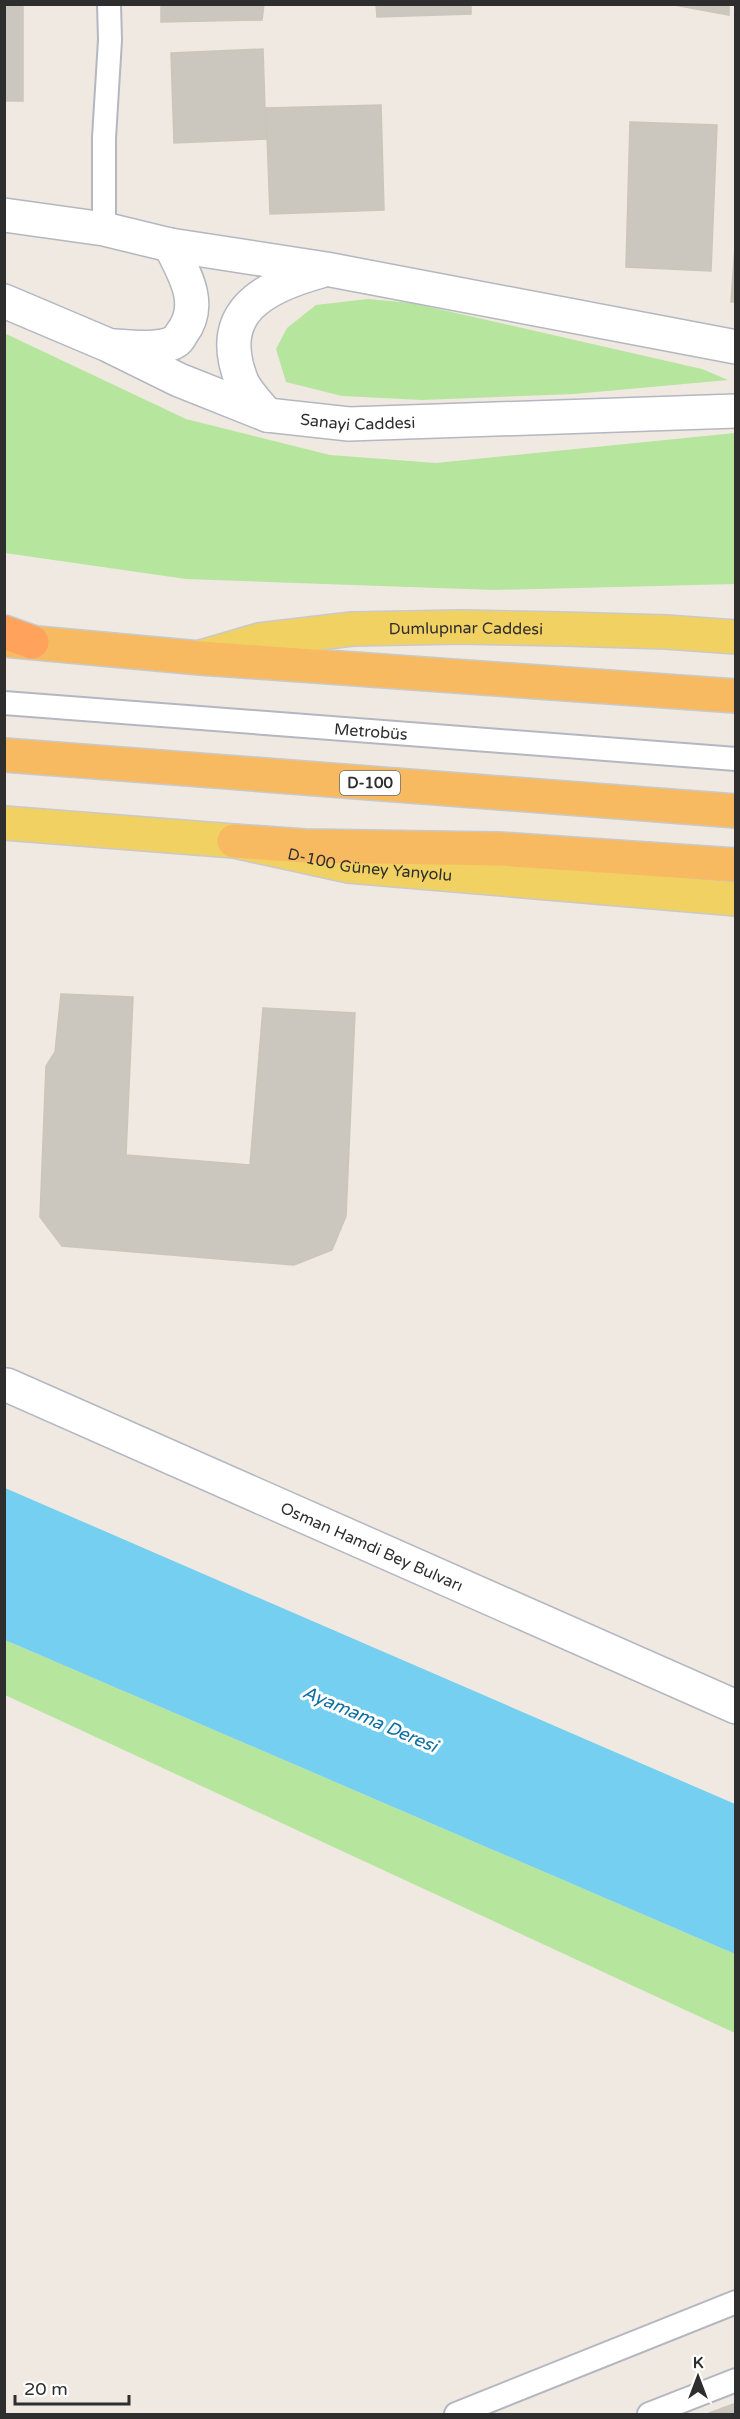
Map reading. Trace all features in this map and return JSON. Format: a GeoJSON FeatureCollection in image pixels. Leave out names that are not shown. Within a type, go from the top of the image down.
{"type":"FeatureCollection","features":[{"type":"Feature","properties":{"kind":"highway"},"geometry":{"type":"LineString","coordinates":[[14,638],[200,658],[735,696]]}},
{"type":"Feature","properties":{"kind":"highway","name":"D-100"},"geometry":{"type":"LineString","coordinates":[[4,755],[735,811]]}},
{"type":"Feature","properties":{"kind":"highway"},"geometry":{"type":"LineString","coordinates":[[234,842],[305,846],[499,849],[735,865]]}},
{"type":"Feature","properties":{"kind":"main road"},"geometry":{"type":"LineString","coordinates":[[4,215],[104,229],[170,245],[326,269],[735,347]]}},
{"type":"Feature","properties":{"kind":"main road"},"geometry":{"type":"LineString","coordinates":[[108,345],[148,348],[176,341],[188,325],[192,305],[190,285],[170,245]]}},
{"type":"Feature","properties":{"kind":"main road"},"geometry":{"type":"LineString","coordinates":[[267,415],[243,383],[232,348],[238,318],[261,295],[290,279],[326,269]]}},
{"type":"Feature","properties":{"kind":"main road","name":"Sanayi Caddesi"},"geometry":{"type":"LineString","coordinates":[[4,301],[108,345],[179,380],[267,415],[349,424],[372,424],[735,411]]}},
{"type":"Feature","properties":{"kind":"main road","name":"Dumlupınar Caddesi"},"geometry":{"type":"LineString","coordinates":[[200,658],[259,640],[352,629],[461,627],[666,632],[735,637]]}},
{"type":"Feature","properties":{"kind":"main road","name":"D-100 Güney Yanyolu"},"geometry":{"type":"LineString","coordinates":[[4,823],[234,842],[348,866],[735,899]]}},
{"type":"Feature","properties":{"kind":"main road","name":"Osman Hamdi Bey Bulvarı"},"geometry":{"type":"LineString","coordinates":[[7,1385],[735,1707]]}},
{"type":"Feature","properties":{"kind":"lane"},"geometry":{"type":"LineString","coordinates":[[104,229],[104,138],[111,40],[109,4]]}},
{"type":"Feature","properties":{"kind":"lane","name":"Metrobüs"},"geometry":{"type":"LineString","coordinates":[[4,703],[735,759]]}},
{"type":"Feature","properties":{"kind":"lane"},"geometry":{"type":"LineString","coordinates":[[456,2415],[735,2302]]}},
{"type":"Feature","properties":{"kind":"lane"},"geometry":{"type":"LineString","coordinates":[[649,2415],[735,2380]]}},
{"type":"Feature","properties":{"kind":"green space"},"geometry":{"type":"Polygon","coordinates":[[[368,299],[412,303],[702,369],[728,380],[574,394],[422,400],[342,396],[286,382],[276,349],[287,328],[316,305],[368,299]]]}},
{"type":"Feature","properties":{"kind":"green space"},"geometry":{"type":"Polygon","coordinates":[[[4,333],[186,419],[330,455],[436,463],[735,433],[735,584],[494,590],[186,579],[5,553],[4,333]]]}},
{"type":"Feature","properties":{"kind":"green space"},"geometry":{"type":"Polygon","coordinates":[[[5,1640],[735,1954],[735,2033],[5,1695],[5,1640]]]}},
{"type":"Feature","properties":{"kind":"water","name":"Ayamama Deresi"},"geometry":{"type":"Polygon","coordinates":[[[5,1488],[735,1804],[735,1954],[5,1640],[5,1488]]]}},
{"type":"Feature","properties":{"kind":"building"},"geometry":{"type":"Polygon","coordinates":[[[4,4],[23,4],[23,101],[4,101],[4,4]]]}},
{"type":"Feature","properties":{"kind":"building"},"geometry":{"type":"Polygon","coordinates":[[[161,4],[264,4],[262,20],[161,22],[161,4]]]}},
{"type":"Feature","properties":{"kind":"building"},"geometry":{"type":"Polygon","coordinates":[[[376,4],[471,4],[471,14],[377,17],[376,4]]]}},
{"type":"Feature","properties":{"kind":"building"},"geometry":{"type":"Polygon","coordinates":[[[669,4],[729,4],[729,15],[669,4]]]}},
{"type":"Feature","properties":{"kind":"building"},"geometry":{"type":"Polygon","coordinates":[[[263,49],[266,139],[174,143],[171,53],[263,49]]]}},
{"type":"Feature","properties":{"kind":"building"},"geometry":{"type":"Polygon","coordinates":[[[381,105],[384,210],[270,214],[266,108],[381,105]]]}},
{"type":"Feature","properties":{"kind":"building"},"geometry":{"type":"Polygon","coordinates":[[[630,122],[717,125],[711,271],[626,267],[630,122]]]}},
{"type":"Feature","properties":{"kind":"building"},"geometry":{"type":"Polygon","coordinates":[[[736,232],[736,302],[731,302],[736,232]]]}},
{"type":"Feature","properties":{"kind":"building"},"geometry":{"type":"Polygon","coordinates":[[[61,994],[133,997],[126,1155],[250,1165],[263,1008],[355,1013],[346,1216],[332,1250],[294,1265],[62,1246],[40,1217],[46,1066],[55,1052],[61,994]]]}},
{"type":"Feature","properties":{"kind":"building"},"geometry":{"type":"Polygon","coordinates":[[[736,2403],[736,2414],[709,2414],[709,2413],[736,2403]]]}}]}
